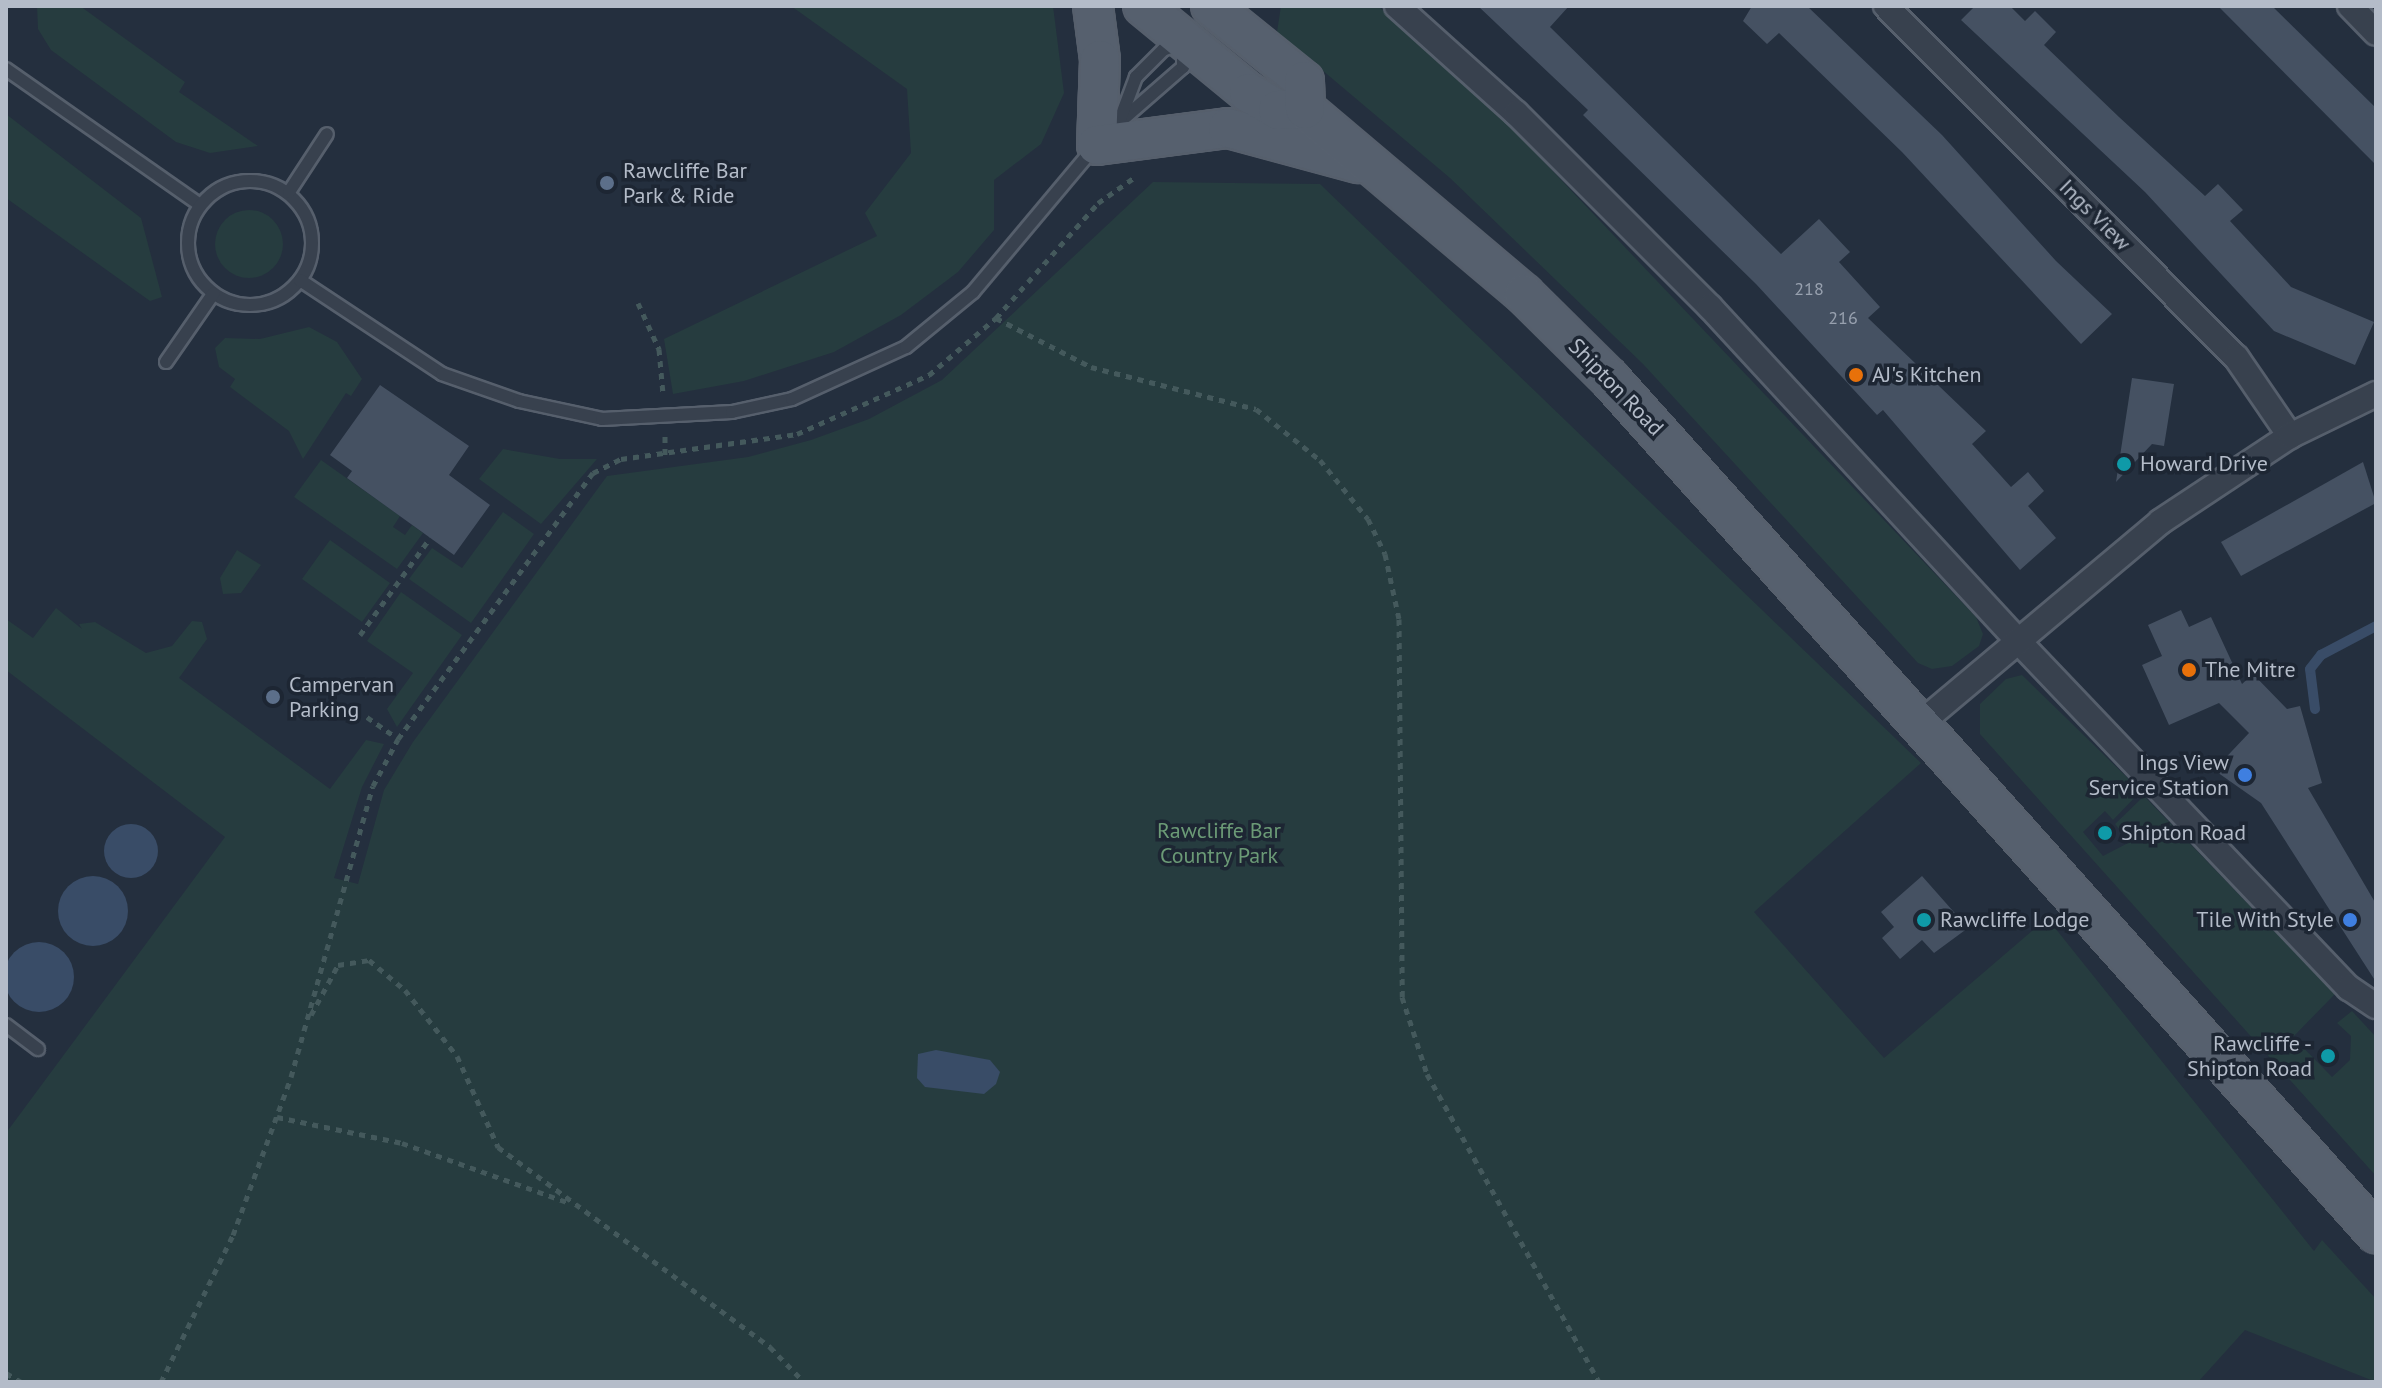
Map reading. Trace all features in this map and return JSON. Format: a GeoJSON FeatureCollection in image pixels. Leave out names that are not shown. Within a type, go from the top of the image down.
{"type":"FeatureCollection","features":[{"type":"Feature","properties":{"kind":"main road"},"geometry":{"type":"LineString","coordinates":[[1093,6],[1109,131],[1228,128],[1373,167]]}},
{"type":"Feature","properties":{"kind":"main road"},"geometry":{"type":"LineString","coordinates":[[1143,6],[1183,43],[1278,110],[1305,109],[1304,81],[1211,6]]}},
{"type":"Feature","properties":{"kind":"main road"},"geometry":{"type":"LineString","coordinates":[[1174,6],[1182,16],[1183,43]]}},
{"type":"Feature","properties":{"kind":"main road"},"geometry":{"type":"LineString","coordinates":[[1183,43],[1210,31],[1244,30]]}},
{"type":"Feature","properties":{"kind":"main road","name":"Shipton Road"},"geometry":{"type":"LineString","coordinates":[[1305,109],[1524,294],[1609,378],[1922,722],[2072,899],[2376,1233]]}},
{"type":"Feature","properties":{"kind":"street"},"geometry":{"type":"LineString","coordinates":[[1397,6],[1516,113],[1710,307],[2019,642],[2349,988],[2376,1006]]}},
{"type":"Feature","properties":{"kind":"street","name":"Ings View"},"geometry":{"type":"LineString","coordinates":[[1886,6],[2236,357],[2290,436]]}},
{"type":"Feature","properties":{"kind":"street"},"geometry":{"type":"LineString","coordinates":[[2350,6],[2376,33]]}},
{"type":"Feature","properties":{"kind":"street"},"geometry":{"type":"LineString","coordinates":[[1922,722],[2160,522],[2290,436],[2376,394]]}},
{"type":"Feature","properties":{"kind":"lane"},"geometry":{"type":"LineString","coordinates":[[300,280],[442,374],[588,416],[664,420],[792,399],[906,347],[973,292],[1109,131],[1136,77],[1164,49],[1183,43],[1183,67],[1139,111],[1109,131]]}},
{"type":"Feature","properties":{"kind":"lane"},"geometry":{"type":"LineString","coordinates":[[6,69],[200,205]]}},
{"type":"Feature","properties":{"kind":"lane"},"geometry":{"type":"LineString","coordinates":[[289,192],[327,134]]}},
{"type":"Feature","properties":{"kind":"lane"},"geometry":{"type":"LineString","coordinates":[[249,181],[289,192],[312,239],[300,280],[280,298],[260,306],[238,305],[213,294],[198,280],[188,254],[200,205],[226,185],[249,181]]}},
{"type":"Feature","properties":{"kind":"lane"},"geometry":{"type":"LineString","coordinates":[[166,362],[213,294]]}},
{"type":"Feature","properties":{"kind":"lane"},"geometry":{"type":"LineString","coordinates":[[6,1025],[38,1049]]}},
{"type":"Feature","properties":{"kind":"path"},"geometry":{"type":"LineString","coordinates":[[291,1077],[342,881],[373,786],[398,739],[593,473],[621,459],[665,455],[659,349],[638,303]]}},
{"type":"Feature","properties":{"kind":"path"},"geometry":{"type":"LineString","coordinates":[[996,318],[1091,367],[1256,409],[1320,460],[1368,519],[1385,554],[1399,619],[1402,997],[1427,1074],[1599,1382]]}},
{"type":"Feature","properties":{"kind":"path"},"geometry":{"type":"LineString","coordinates":[[360,635],[430,538]]}},
{"type":"Feature","properties":{"kind":"path"},"geometry":{"type":"LineString","coordinates":[[367,717],[398,739]]}},
{"type":"Feature","properties":{"kind":"path"},"geometry":{"type":"LineString","coordinates":[[161,1382],[233,1235],[291,1077],[318,992],[338,965],[369,960],[405,990],[457,1056],[498,1147],[770,1347],[804,1382]]}},
{"type":"Feature","properties":{"kind":"path"},"geometry":{"type":"LineString","coordinates":[[277,1117],[402,1143],[577,1205]]}},
{"type":"Feature","properties":{"kind":"path"},"geometry":{"type":"LineString","coordinates":[[6,1373],[21,1382]]}},
{"type":"Feature","properties":{"kind":"green space"},"geometry":{"type":"Polygon","coordinates":[[[37,6],[80,6],[185,82],[179,92],[258,146],[210,153],[176,142],[51,50],[38,29],[37,6]]]}},
{"type":"Feature","properties":{"kind":"green space"},"geometry":{"type":"Polygon","coordinates":[[[791,6],[1053,6],[1064,93],[1041,144],[994,180],[994,230],[958,272],[901,315],[834,352],[744,381],[673,394],[664,339],[877,236],[865,213],[911,153],[907,89],[791,6]]]}},
{"type":"Feature","properties":{"kind":"green space"},"geometry":{"type":"Polygon","coordinates":[[[1281,6],[1378,6],[1508,124],[1976,617],[1983,634],[1979,646],[1952,666],[1932,669],[1918,663],[1643,364],[1450,178],[1277,32],[1281,6]]]}},
{"type":"Feature","properties":{"kind":"green space"},"geometry":{"type":"Polygon","coordinates":[[[6,114],[141,218],[162,297],[150,301],[6,198],[6,114]]]}},
{"type":"Feature","properties":{"kind":"green space","name":"Rawcliffe Bar Country Park"},"geometry":{"type":"Polygon","coordinates":[[[1153,182],[1320,184],[1921,763],[1754,912],[1884,1058],[2047,918],[2314,1251],[2322,1240],[2376,1299],[2376,1382],[2245,1330],[2198,1382],[6,1382],[6,1133],[225,837],[6,670],[6,619],[33,638],[56,608],[82,629],[79,624],[95,622],[146,653],[172,646],[192,621],[202,622],[207,639],[179,678],[330,789],[366,740],[384,744],[362,787],[334,878],[358,884],[384,790],[413,742],[607,476],[748,457],[811,440],[869,419],[942,380],[1153,182]]]}},
{"type":"Feature","properties":{"kind":"green space"},"geometry":{"type":"Polygon","coordinates":[[[256,210],[277,225],[283,244],[281,257],[273,268],[256,278],[242,278],[225,268],[217,257],[215,237],[225,220],[236,212],[256,210]]]}},
{"type":"Feature","properties":{"kind":"green space"},"geometry":{"type":"Polygon","coordinates":[[[309,327],[337,342],[362,379],[351,396],[346,393],[303,459],[289,431],[230,387],[235,379],[219,367],[215,348],[225,338],[260,339],[309,327]]]}},
{"type":"Feature","properties":{"kind":"green space"},"geometry":{"type":"Polygon","coordinates":[[[503,449],[560,459],[597,459],[541,524],[479,479],[503,449]]]}},
{"type":"Feature","properties":{"kind":"green space"},"geometry":{"type":"Polygon","coordinates":[[[321,460],[400,516],[393,527],[405,535],[412,525],[423,533],[397,569],[294,497],[321,460]]]}},
{"type":"Feature","properties":{"kind":"green space"},"geometry":{"type":"Polygon","coordinates":[[[503,512],[534,534],[471,623],[409,579],[432,548],[462,568],[503,512]]]}},
{"type":"Feature","properties":{"kind":"green space"},"geometry":{"type":"Polygon","coordinates":[[[330,540],[390,583],[362,622],[302,579],[330,540]]]}},
{"type":"Feature","properties":{"kind":"green space"},"geometry":{"type":"Polygon","coordinates":[[[237,550],[261,565],[241,593],[223,594],[220,578],[237,550]]]}},
{"type":"Feature","properties":{"kind":"green space"},"geometry":{"type":"Polygon","coordinates":[[[401,592],[462,635],[397,727],[387,709],[413,673],[367,641],[401,592]]]}},
{"type":"Feature","properties":{"kind":"green space"},"geometry":{"type":"Polygon","coordinates":[[[2022,675],[2141,791],[2113,820],[2105,811],[2083,832],[2103,856],[2130,842],[2115,824],[2144,796],[2335,994],[2293,1037],[2332,1077],[2350,1060],[2351,1036],[2337,1023],[2352,1011],[2376,1037],[2376,1176],[1980,734],[1980,704],[2006,679],[2022,675]]]}},
{"type":"Feature","properties":{"kind":"water"},"geometry":{"type":"Polygon","coordinates":[[[131,824],[142,826],[150,832],[156,840],[156,862],[150,870],[142,876],[131,878],[120,876],[112,870],[106,862],[104,851],[106,840],[112,832],[120,826],[131,824]]]}},
{"type":"Feature","properties":{"kind":"water"},"geometry":{"type":"Polygon","coordinates":[[[93,876],[118,886],[128,911],[118,936],[93,946],[68,936],[58,911],[68,886],[93,876]]]}},
{"type":"Feature","properties":{"kind":"water"},"geometry":{"type":"Polygon","coordinates":[[[39,942],[64,952],[74,977],[64,1002],[39,1012],[14,1002],[4,977],[14,952],[39,942]]]}},
{"type":"Feature","properties":{"kind":"water"},"geometry":{"type":"Polygon","coordinates":[[[936,1050],[990,1060],[1000,1072],[996,1084],[984,1094],[925,1087],[917,1078],[918,1054],[936,1050]]]}},
{"type":"Feature","properties":{"kind":"building"},"geometry":{"type":"Polygon","coordinates":[[[1478,6],[1569,6],[1550,27],[1781,254],[1819,219],[1850,252],[1839,262],[1880,307],[1868,318],[1986,431],[1972,444],[2011,487],[2028,472],[2044,491],[2028,506],[2056,538],[2020,570],[1883,410],[1877,415],[1756,284],[1583,115],[1588,110],[1478,6]]]}},
{"type":"Feature","properties":{"kind":"building"},"geometry":{"type":"Polygon","coordinates":[[[1752,6],[1807,6],[1942,135],[2056,261],[2112,314],[2081,344],[1902,152],[1779,33],[1767,44],[1743,21],[1752,6]]]}},
{"type":"Feature","properties":{"kind":"building"},"geometry":{"type":"Polygon","coordinates":[[[1975,6],[2010,6],[2025,21],[2035,11],[2056,32],[2044,45],[2119,117],[2205,196],[2218,184],[2243,210],[2230,221],[2291,287],[2374,322],[2355,365],[2274,331],[2145,192],[1961,20],[1975,6]]]}},
{"type":"Feature","properties":{"kind":"building"},"geometry":{"type":"Polygon","coordinates":[[[2218,6],[2272,6],[2376,108],[2376,165],[2218,6]]]}},
{"type":"Feature","properties":{"kind":"building"},"geometry":{"type":"Polygon","coordinates":[[[2132,378],[2174,384],[2164,446],[2152,444],[2116,482],[2132,378]]]}},
{"type":"Feature","properties":{"kind":"building"},"geometry":{"type":"Polygon","coordinates":[[[380,385],[469,446],[449,475],[490,505],[454,555],[347,478],[352,471],[330,455],[380,385]]]}},
{"type":"Feature","properties":{"kind":"building"},"geometry":{"type":"Polygon","coordinates":[[[2363,462],[2376,503],[2241,576],[2221,542],[2363,462]]]}},
{"type":"Feature","properties":{"kind":"building"},"geometry":{"type":"Polygon","coordinates":[[[2181,610],[2189,627],[2211,617],[2242,684],[2253,674],[2287,709],[2300,706],[2322,783],[2308,788],[2376,904],[2376,982],[2261,803],[2214,770],[2249,733],[2219,703],[2169,725],[2142,665],[2162,656],[2148,625],[2181,610]]]}},
{"type":"Feature","properties":{"kind":"building","name":"Rawcliffe Lodge"},"geometry":{"type":"Polygon","coordinates":[[[1922,876],[1968,928],[1934,953],[1922,940],[1900,959],[1882,938],[1894,927],[1881,912],[1922,876]]]}},
{"type":"Feature","properties":{"kind":"waterway"},"geometry":{"type":"LineString","coordinates":[[2315,709],[2310,669],[2321,655],[2376,626]]}},
{"type":"Feature","properties":{"kind":"place","name":"Rawcliffe Bar Park & Ride"},"geometry":{"type":"Point","coordinates":[607,183]}},
{"type":"Feature","properties":{"kind":"place","name":"AJ's Kitchen"},"geometry":{"type":"Point","coordinates":[1856,375]}},
{"type":"Feature","properties":{"kind":"place","name":"Howard Drive"},"geometry":{"type":"Point","coordinates":[2124,464]}},
{"type":"Feature","properties":{"kind":"place","name":"The Mitre"},"geometry":{"type":"Point","coordinates":[2189,670]}},
{"type":"Feature","properties":{"kind":"place","name":"Campervan Parking"},"geometry":{"type":"Point","coordinates":[273,697]}},
{"type":"Feature","properties":{"kind":"place","name":"Ings View Service Station"},"geometry":{"type":"Point","coordinates":[2245,775]}},
{"type":"Feature","properties":{"kind":"place","name":"Shipton Road"},"geometry":{"type":"Point","coordinates":[2105,833]}},
{"type":"Feature","properties":{"kind":"place","name":"Rawcliffe Lodge"},"geometry":{"type":"Point","coordinates":[1924,920]}},
{"type":"Feature","properties":{"kind":"place","name":"Tile With Style"},"geometry":{"type":"Point","coordinates":[2350,920]}},
{"type":"Feature","properties":{"kind":"place","name":"Rawcliffe - Shipton Road"},"geometry":{"type":"Point","coordinates":[2328,1056]}}]}
